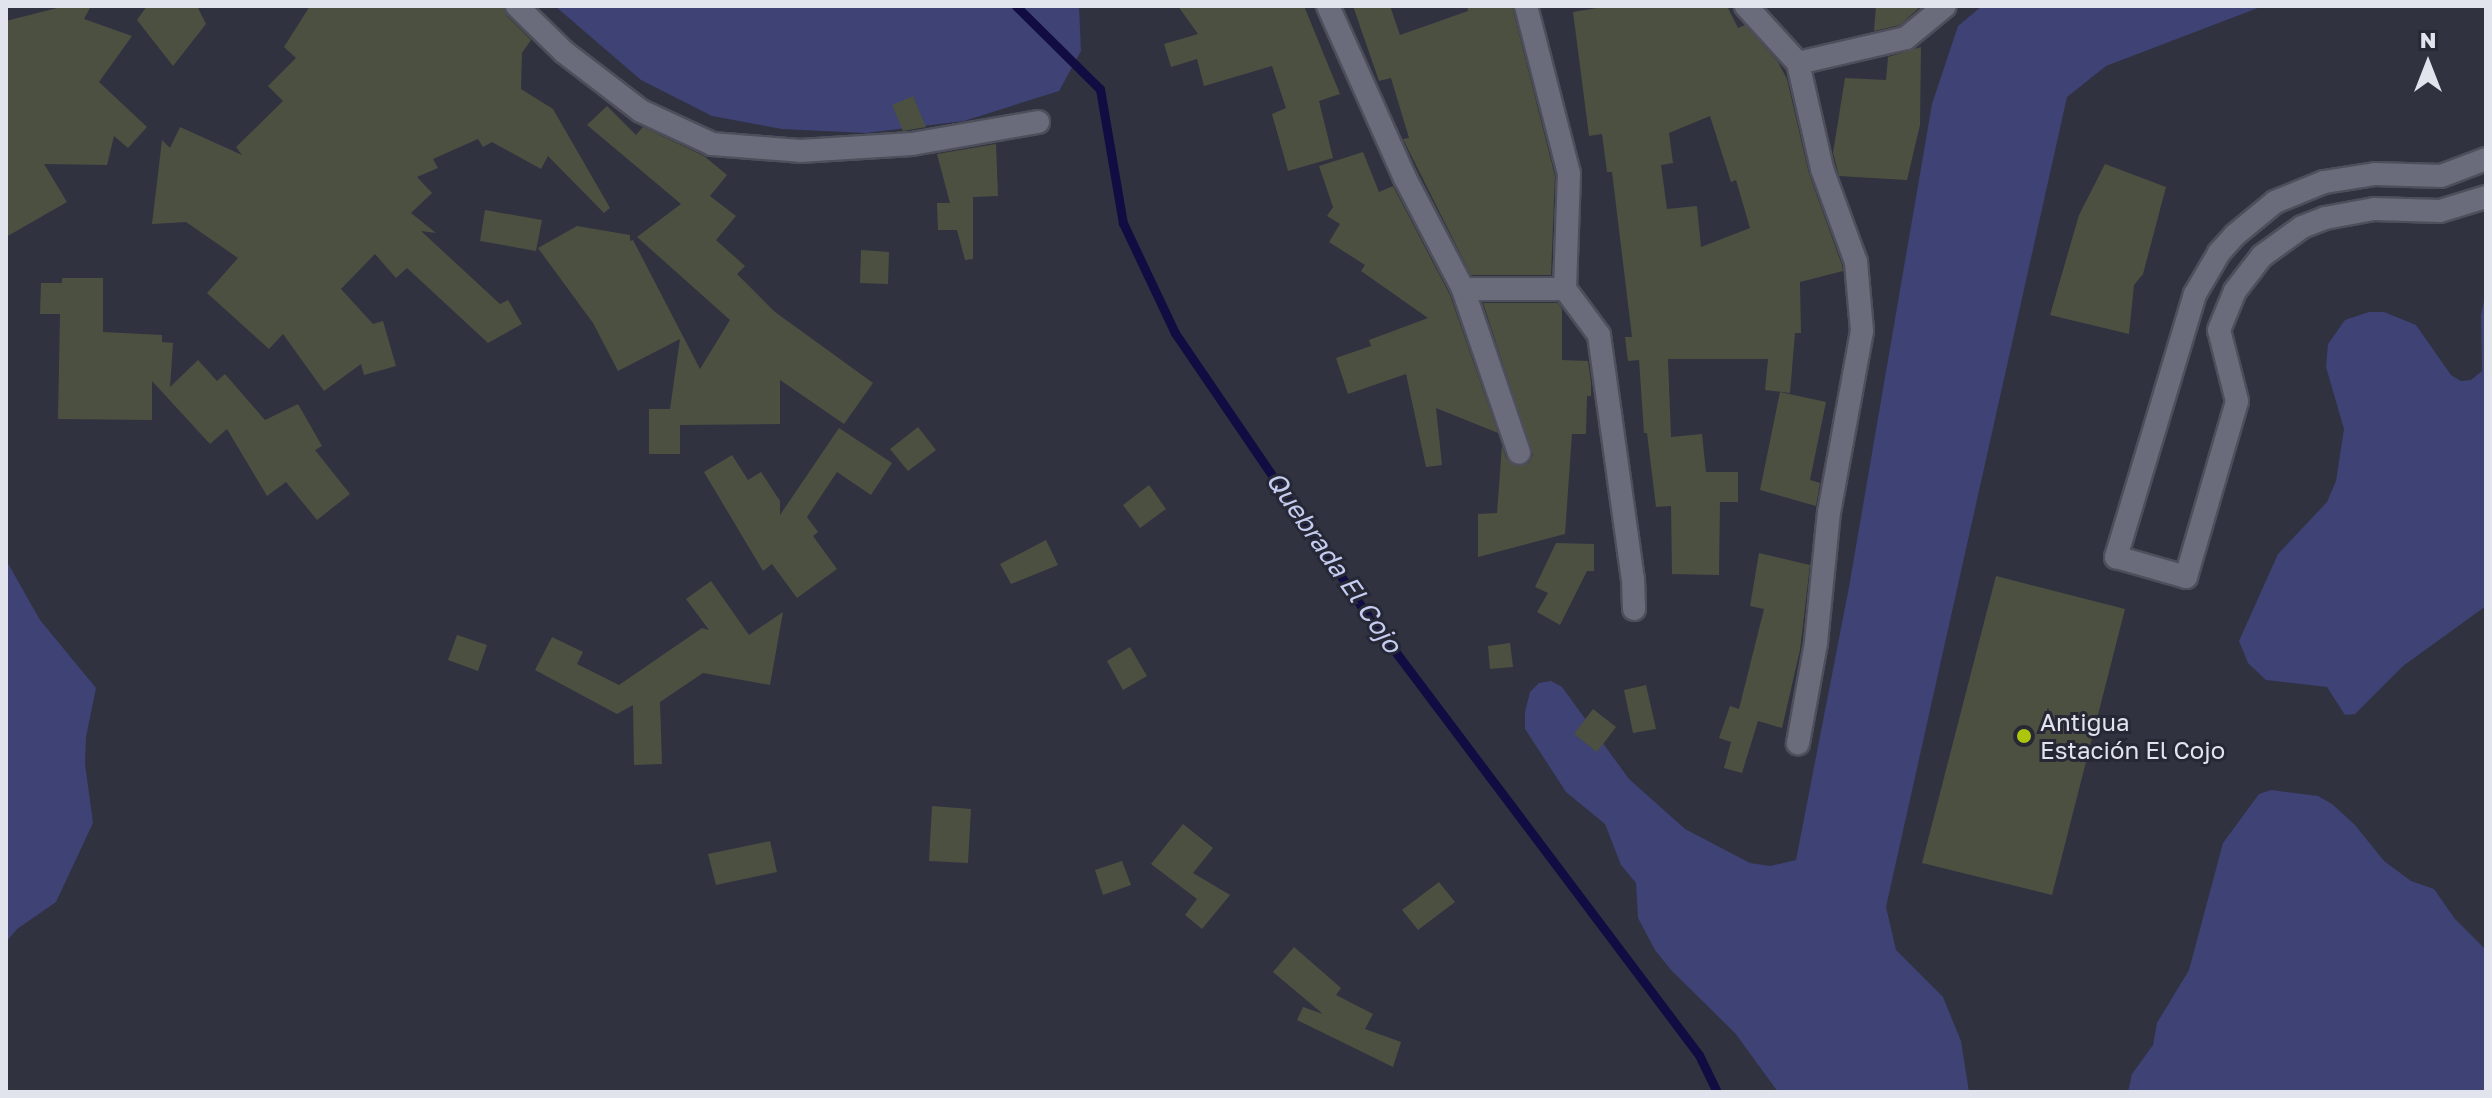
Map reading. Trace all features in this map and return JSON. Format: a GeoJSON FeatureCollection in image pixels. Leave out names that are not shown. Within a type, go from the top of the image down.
{"type":"FeatureCollection","features":[{"type":"Feature","properties":{"kind":"street"},"geometry":{"type":"LineString","coordinates":[[517,6],[564,52],[641,111],[712,144],[800,151],[912,144],[1038,122]]}},
{"type":"Feature","properties":{"kind":"street"},"geometry":{"type":"LineString","coordinates":[[1328,6],[1405,178],[1463,289],[1519,453]]}},
{"type":"Feature","properties":{"kind":"street"},"geometry":{"type":"LineString","coordinates":[[1526,6],[1569,174],[1565,289],[1599,335],[1633,579],[1634,609]]}},
{"type":"Feature","properties":{"kind":"street"},"geometry":{"type":"LineString","coordinates":[[1746,6],[1798,63],[1822,169],[1856,262],[1862,331],[1829,512],[1816,643],[1798,743]]}},
{"type":"Feature","properties":{"kind":"street"},"geometry":{"type":"LineString","coordinates":[[1798,63],[1906,38],[1945,6]]}},
{"type":"Feature","properties":{"kind":"street"},"geometry":{"type":"LineString","coordinates":[[2486,159],[2441,176],[2375,174],[2324,182],[2275,202],[2235,235],[2219,253],[2195,294],[2116,557],[2186,577],[2237,401],[2219,330],[2235,291],[2262,256],[2302,227],[2325,218],[2374,209],[2440,211],[2486,197]]}},
{"type":"Feature","properties":{"kind":"street"},"geometry":{"type":"LineString","coordinates":[[1463,289],[1565,289]]}},
{"type":"Feature","properties":{"kind":"shaded area"},"geometry":{"type":"Polygon","coordinates":[[[555,6],[1079,6],[1081,51],[1059,91],[964,121],[866,133],[782,129],[712,116],[641,80],[555,6]]]}},
{"type":"Feature","properties":{"kind":"shaded area"},"geometry":{"type":"Polygon","coordinates":[[[1982,6],[2263,6],[2106,66],[2067,97],[1886,907],[1896,950],[1943,997],[1961,1041],[1969,1092],[1778,1092],[1735,1033],[1655,950],[1638,918],[1636,883],[1621,865],[1605,824],[1566,792],[1525,729],[1525,712],[1530,692],[1539,683],[1551,681],[1562,687],[1629,779],[1685,829],[1750,863],[1770,866],[1796,860],[1849,587],[1932,104],[1958,26],[1982,6]]]}},
{"type":"Feature","properties":{"kind":"shaded area"},"geometry":{"type":"Polygon","coordinates":[[[2486,290],[2486,606],[2403,666],[2355,714],[2345,715],[2327,687],[2266,680],[2248,663],[2239,641],[2278,554],[2327,502],[2336,481],[2344,429],[2326,367],[2328,344],[2345,320],[2369,312],[2384,312],[2416,325],[2451,375],[2461,381],[2471,380],[2482,371],[2481,316],[2486,290]]]}},
{"type":"Feature","properties":{"kind":"shaded area"},"geometry":{"type":"Polygon","coordinates":[[[6,560],[40,620],[96,688],[86,737],[85,764],[93,823],[56,902],[17,929],[6,942],[6,560]]]}},
{"type":"Feature","properties":{"kind":"shaded area"},"geometry":{"type":"Polygon","coordinates":[[[2271,790],[2318,796],[2332,804],[2355,825],[2384,861],[2411,881],[2434,889],[2455,919],[2486,950],[2486,1092],[2128,1092],[2132,1074],[2153,1045],[2157,1023],[2189,970],[2223,843],[2259,794],[2271,790]]]}},
{"type":"Feature","properties":{"kind":"building"},"geometry":{"type":"Polygon","coordinates":[[[65,6],[91,6],[84,19],[132,36],[99,82],[147,127],[128,148],[114,136],[107,165],[44,164],[67,202],[6,237],[6,21],[65,6]]]}},
{"type":"Feature","properties":{"kind":"building"},"geometry":{"type":"Polygon","coordinates":[[[147,6],[197,6],[206,24],[173,66],[137,20],[147,6]]]}},
{"type":"Feature","properties":{"kind":"building"},"geometry":{"type":"Polygon","coordinates":[[[310,6],[503,6],[507,16],[531,40],[522,53],[521,89],[553,109],[610,208],[604,213],[548,156],[541,169],[492,142],[483,147],[478,139],[433,159],[438,168],[417,177],[432,193],[411,213],[436,233],[421,231],[500,304],[508,300],[522,324],[488,343],[407,268],[396,278],[375,254],[341,289],[373,324],[383,321],[396,366],[364,375],[361,364],[324,391],[283,334],[269,349],[207,293],[238,258],[186,222],[152,224],[162,140],[170,148],[180,127],[242,155],[236,147],[283,101],[268,86],[296,58],[284,47],[310,6]]]}},
{"type":"Feature","properties":{"kind":"building"},"geometry":{"type":"Polygon","coordinates":[[[1178,6],[1304,6],[1340,94],[1319,101],[1333,158],[1288,171],[1272,114],[1286,108],[1272,66],[1204,86],[1197,59],[1171,67],[1164,44],[1198,34],[1178,6]]]}},
{"type":"Feature","properties":{"kind":"building"},"geometry":{"type":"Polygon","coordinates":[[[1353,6],[1390,6],[1400,35],[1468,11],[1467,6],[1512,6],[1555,176],[1551,275],[1471,275],[1403,139],[1409,138],[1391,78],[1379,81],[1353,6]]]}},
{"type":"Feature","properties":{"kind":"building"},"geometry":{"type":"Polygon","coordinates":[[[1609,6],[1727,6],[1738,28],[1745,25],[1778,62],[1787,79],[1809,174],[1842,265],[1843,271],[1800,282],[1801,333],[1795,333],[1790,393],[1765,390],[1768,359],[1668,359],[1671,437],[1702,434],[1706,472],[1738,472],[1738,502],[1720,502],[1719,575],[1672,574],[1671,506],[1656,507],[1647,433],[1644,433],[1639,360],[1628,361],[1625,337],[1632,337],[1612,172],[1607,172],[1602,134],[1589,136],[1573,12],[1609,6]],[[1710,116],[1669,133],[1673,163],[1661,165],[1667,209],[1697,206],[1701,247],[1750,228],[1736,180],[1731,182],[1710,116]]]}},
{"type":"Feature","properties":{"kind":"building"},"geometry":{"type":"Polygon","coordinates":[[[1876,6],[1921,6],[1900,25],[1874,31],[1876,6]]]}},
{"type":"Feature","properties":{"kind":"building"},"geometry":{"type":"Polygon","coordinates":[[[1921,47],[1920,125],[1907,180],[1839,176],[1833,153],[1845,78],[1886,80],[1888,57],[1921,47]]]}},
{"type":"Feature","properties":{"kind":"building"},"geometry":{"type":"Polygon","coordinates":[[[913,96],[926,127],[903,131],[892,105],[913,96]]]}},
{"type":"Feature","properties":{"kind":"building"},"geometry":{"type":"Polygon","coordinates":[[[607,106],[636,135],[643,127],[704,156],[727,175],[710,196],[736,216],[716,240],[745,266],[737,274],[775,312],[873,383],[844,424],[780,380],[780,424],[680,425],[680,454],[649,454],[649,409],[670,409],[680,339],[618,371],[593,323],[538,248],[577,226],[630,235],[630,241],[633,240],[700,369],[730,320],[637,237],[681,204],[587,125],[607,106]]]}},
{"type":"Feature","properties":{"kind":"building"},"geometry":{"type":"Polygon","coordinates":[[[996,144],[998,196],[973,197],[973,259],[965,260],[957,230],[938,230],[937,203],[950,203],[937,154],[996,144]]]}},
{"type":"Feature","properties":{"kind":"building"},"geometry":{"type":"Polygon","coordinates":[[[1363,152],[1379,192],[1393,186],[1450,295],[1498,433],[1436,408],[1442,465],[1426,467],[1406,374],[1348,394],[1336,358],[1371,346],[1369,340],[1428,318],[1361,271],[1365,265],[1329,242],[1340,224],[1327,216],[1333,207],[1319,166],[1363,152]]]}},
{"type":"Feature","properties":{"kind":"building"},"geometry":{"type":"Polygon","coordinates":[[[2105,164],[2166,187],[2143,274],[2134,285],[2129,334],[2050,315],[2079,215],[2105,164]]]}},
{"type":"Feature","properties":{"kind":"building"},"geometry":{"type":"Polygon","coordinates":[[[485,210],[542,220],[536,251],[480,241],[485,210]]]}},
{"type":"Feature","properties":{"kind":"building"},"geometry":{"type":"Polygon","coordinates":[[[861,250],[889,252],[888,284],[860,283],[861,250]]]}},
{"type":"Feature","properties":{"kind":"building"},"geometry":{"type":"Polygon","coordinates":[[[62,278],[103,278],[103,332],[162,335],[162,342],[173,343],[170,387],[198,360],[217,381],[225,374],[265,420],[298,404],[322,446],[315,450],[350,494],[317,520],[286,482],[267,496],[227,429],[210,444],[152,381],[152,420],[58,419],[60,314],[40,314],[41,283],[62,283],[62,278]]]}},
{"type":"Feature","properties":{"kind":"building"},"geometry":{"type":"Polygon","coordinates":[[[1483,303],[1558,303],[1562,309],[1562,360],[1588,361],[1591,396],[1587,396],[1586,434],[1572,434],[1565,534],[1478,557],[1478,514],[1497,513],[1502,445],[1506,458],[1516,466],[1529,463],[1533,455],[1483,303]]]}},
{"type":"Feature","properties":{"kind":"building"},"geometry":{"type":"Polygon","coordinates":[[[1780,392],[1826,402],[1810,480],[1820,483],[1816,506],[1760,490],[1780,392]]]}},
{"type":"Feature","properties":{"kind":"building"},"geometry":{"type":"Polygon","coordinates":[[[918,427],[936,450],[908,471],[890,449],[918,427]]]}},
{"type":"Feature","properties":{"kind":"building"},"geometry":{"type":"Polygon","coordinates":[[[839,428],[892,463],[871,495],[837,472],[807,517],[818,532],[813,536],[837,569],[797,598],[772,564],[763,571],[704,472],[732,455],[748,480],[761,472],[780,501],[780,515],[839,428]]]}},
{"type":"Feature","properties":{"kind":"building"},"geometry":{"type":"Polygon","coordinates":[[[1149,485],[1166,509],[1140,528],[1123,505],[1149,485]]]}},
{"type":"Feature","properties":{"kind":"building"},"geometry":{"type":"Polygon","coordinates":[[[1046,540],[1058,565],[1011,584],[1000,564],[1046,540]]]}},
{"type":"Feature","properties":{"kind":"building"},"geometry":{"type":"Polygon","coordinates":[[[1556,543],[1594,544],[1594,571],[1587,571],[1560,625],[1537,612],[1548,593],[1535,587],[1556,543]]]}},
{"type":"Feature","properties":{"kind":"building"},"geometry":{"type":"Polygon","coordinates":[[[1759,553],[1810,565],[1800,650],[1782,728],[1758,721],[1742,773],[1724,768],[1731,742],[1719,738],[1730,706],[1739,709],[1764,609],[1750,606],[1759,553]]]}},
{"type":"Feature","properties":{"kind":"building","name":"Antigua Estación El Cojo"},"geometry":{"type":"Polygon","coordinates":[[[1996,576],[2125,609],[2052,895],[1922,863],[1996,576]]]}},
{"type":"Feature","properties":{"kind":"building"},"geometry":{"type":"Polygon","coordinates":[[[711,581],[749,635],[783,612],[770,685],[703,673],[660,702],[662,764],[634,765],[633,705],[617,714],[535,670],[552,637],[583,652],[577,664],[619,685],[702,628],[709,630],[686,599],[711,581]]]}},
{"type":"Feature","properties":{"kind":"building"},"geometry":{"type":"Polygon","coordinates":[[[457,635],[487,645],[478,671],[448,660],[457,635]]]}},
{"type":"Feature","properties":{"kind":"building"},"geometry":{"type":"Polygon","coordinates":[[[1510,643],[1513,667],[1490,669],[1488,646],[1510,643]]]}},
{"type":"Feature","properties":{"kind":"building"},"geometry":{"type":"Polygon","coordinates":[[[1130,647],[1147,676],[1123,690],[1107,661],[1130,647]]]}},
{"type":"Feature","properties":{"kind":"building"},"geometry":{"type":"Polygon","coordinates":[[[1646,685],[1656,729],[1633,733],[1624,690],[1646,685]]]}},
{"type":"Feature","properties":{"kind":"building"},"geometry":{"type":"Polygon","coordinates":[[[1593,709],[1616,727],[1597,752],[1574,734],[1593,709]]]}},
{"type":"Feature","properties":{"kind":"building"},"geometry":{"type":"Polygon","coordinates":[[[932,806],[971,809],[968,863],[929,861],[932,806]]]}},
{"type":"Feature","properties":{"kind":"building"},"geometry":{"type":"Polygon","coordinates":[[[1183,824],[1213,848],[1193,873],[1230,895],[1202,929],[1185,915],[1197,899],[1151,864],[1183,824]]]}},
{"type":"Feature","properties":{"kind":"building"},"geometry":{"type":"Polygon","coordinates":[[[770,841],[777,872],[716,885],[708,854],[770,841]]]}},
{"type":"Feature","properties":{"kind":"building"},"geometry":{"type":"Polygon","coordinates":[[[1122,861],[1131,885],[1103,895],[1095,870],[1122,861]]]}},
{"type":"Feature","properties":{"kind":"building"},"geometry":{"type":"Polygon","coordinates":[[[1439,882],[1455,902],[1418,930],[1402,910],[1439,882]]]}},
{"type":"Feature","properties":{"kind":"building"},"geometry":{"type":"Polygon","coordinates":[[[1294,947],[1341,988],[1336,995],[1373,1014],[1365,1029],[1401,1042],[1393,1067],[1297,1020],[1303,1007],[1323,1014],[1273,972],[1294,947]]]}},
{"type":"Feature","properties":{"kind":"waterway","name":"Quebrada El Cojo"},"geometry":{"type":"LineString","coordinates":[[1016,6],[1100,89],[1123,223],[1175,333],[1361,606],[1699,1055],[1717,1092]]}},
{"type":"Feature","properties":{"kind":"place","name":"Antigua Estación El Cojo"},"geometry":{"type":"Point","coordinates":[2024,736]}}]}
